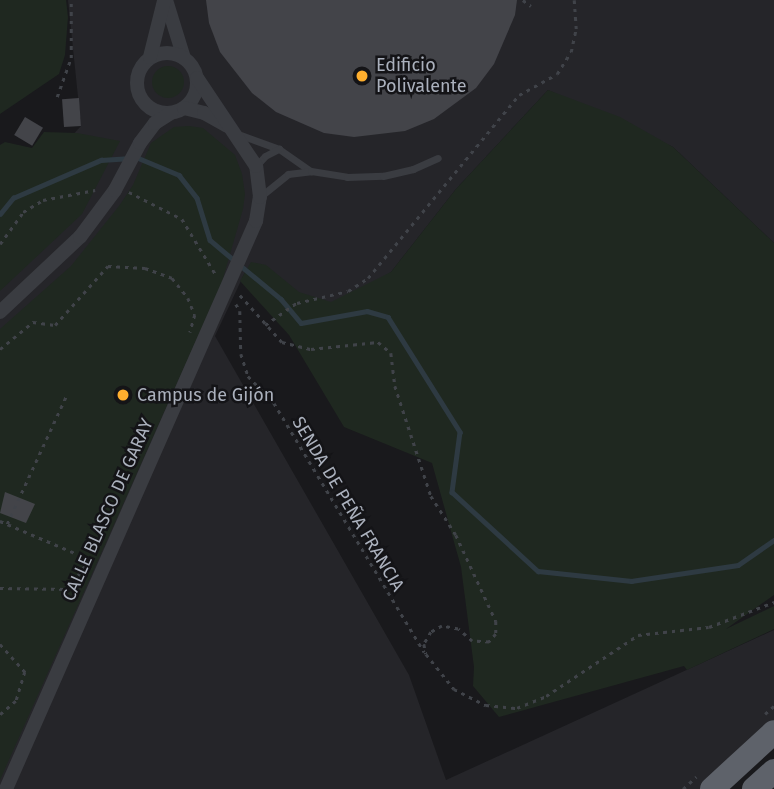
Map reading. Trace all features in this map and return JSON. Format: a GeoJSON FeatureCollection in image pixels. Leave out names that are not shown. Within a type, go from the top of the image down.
{"type":"FeatureCollection","features":[{"type":"Feature","properties":{"kind":"highway"},"geometry":{"type":"LineString","coordinates":[[712,789],[774,732]]}},
{"type":"Feature","properties":{"kind":"highway"},"geometry":{"type":"LineString","coordinates":[[754,789],[774,771]]}},
{"type":"Feature","properties":{"kind":"street"},"geometry":{"type":"LineString","coordinates":[[150,57],[165,0]]}},
{"type":"Feature","properties":{"kind":"street"},"geometry":{"type":"LineString","coordinates":[[165,0],[184,58],[256,166]]}},
{"type":"Feature","properties":{"kind":"street"},"geometry":{"type":"LineString","coordinates":[[140,143],[142,102],[136,79],[142,65],[150,57],[163,53],[184,58]]}},
{"type":"Feature","properties":{"kind":"street"},"geometry":{"type":"LineString","coordinates":[[0,312],[80,237],[115,190],[140,143],[155,123],[177,111],[194,95],[197,78]]}},
{"type":"Feature","properties":{"kind":"street"},"geometry":{"type":"LineString","coordinates":[[142,102],[150,109],[204,113],[235,132]]}},
{"type":"Feature","properties":{"kind":"street","name":"CALLE BLASCO DE GARAY"},"geometry":{"type":"LineString","coordinates":[[6,789],[247,244],[256,221],[260,197],[256,166]]}},
{"type":"Feature","properties":{"kind":"lane"},"geometry":{"type":"LineString","coordinates":[[235,132],[279,149],[311,172]]}},
{"type":"Feature","properties":{"kind":"lane"},"geometry":{"type":"LineString","coordinates":[[256,166],[265,156],[279,149]]}},
{"type":"Feature","properties":{"kind":"lane"},"geometry":{"type":"LineString","coordinates":[[260,197],[288,174],[311,172],[347,177],[383,176],[413,169],[438,158]]}},
{"type":"Feature","properties":{"kind":"path"},"geometry":{"type":"LineString","coordinates":[[57,97],[71,58],[71,0]]}},
{"type":"Feature","properties":{"kind":"path"},"geometry":{"type":"LineString","coordinates":[[523,0],[531,6]]}},
{"type":"Feature","properties":{"kind":"path"},"geometry":{"type":"LineString","coordinates":[[265,326],[296,303],[348,291],[368,278],[519,95],[557,74],[571,52],[576,29],[574,0]]}},
{"type":"Feature","properties":{"kind":"path","name":"SENDA DE PEÑA FRANCIA"},"geometry":{"type":"LineString","coordinates":[[0,244],[23,212],[43,200],[115,190],[135,192],[182,219],[192,231],[205,262],[230,283],[265,326],[282,342],[311,349],[378,342],[391,353],[395,386],[431,496],[456,535],[496,621],[496,634],[489,642],[472,641],[458,629],[442,626],[431,632],[424,644],[426,654]]}},
{"type":"Feature","properties":{"kind":"path"},"geometry":{"type":"LineString","coordinates":[[0,349],[33,322],[55,325],[108,266],[145,268],[172,278],[188,298],[195,315],[189,334]]}},
{"type":"Feature","properties":{"kind":"path","name":"SENDA DE PEÑA FRANCIA"},"geometry":{"type":"LineString","coordinates":[[230,283],[240,311],[242,354],[247,376],[274,403],[426,654],[454,689],[486,705],[517,708],[546,696],[638,635],[709,627],[774,602]]}},
{"type":"Feature","properties":{"kind":"path"},"geometry":{"type":"LineString","coordinates":[[7,524],[66,395],[58,393]]}},
{"type":"Feature","properties":{"kind":"path"},"geometry":{"type":"LineString","coordinates":[[55,404],[61,406]]}},
{"type":"Feature","properties":{"kind":"path"},"geometry":{"type":"LineString","coordinates":[[35,447],[42,449]]}},
{"type":"Feature","properties":{"kind":"path"},"geometry":{"type":"LineString","coordinates":[[27,481],[33,484]]}},
{"type":"Feature","properties":{"kind":"path"},"geometry":{"type":"LineString","coordinates":[[0,521],[105,566]]}},
{"type":"Feature","properties":{"kind":"path"},"geometry":{"type":"LineString","coordinates":[[0,588],[68,589],[90,560],[95,547]]}},
{"type":"Feature","properties":{"kind":"path"},"geometry":{"type":"LineString","coordinates":[[0,644],[25,672],[16,701],[0,715]]}},
{"type":"Feature","properties":{"kind":"shaded area"},"geometry":{"type":"Polygon","coordinates":[[[0,0],[66,0],[68,17],[65,55],[59,74],[0,114],[0,0]]]}},
{"type":"Feature","properties":{"kind":"shaded area","name":"Campus de Gijón"},"geometry":{"type":"Polygon","coordinates":[[[68,0],[774,0],[774,243],[673,147],[548,90],[456,189],[391,272],[311,324],[247,268],[215,336],[409,675],[446,780],[774,630],[774,732],[712,789],[0,789],[0,164],[26,185],[81,126],[68,0]]]}},
{"type":"Feature","properties":{"kind":"shaded area"},"geometry":{"type":"Polygon","coordinates":[[[168,66],[179,71],[184,82],[179,93],[168,98],[157,93],[152,82],[157,71],[168,66]]]}},
{"type":"Feature","properties":{"kind":"shaded area"},"geometry":{"type":"Polygon","coordinates":[[[548,90],[620,117],[673,147],[774,243],[774,595],[726,629],[774,606],[774,629],[687,670],[684,666],[499,717],[473,686],[474,667],[461,567],[432,463],[344,427],[289,335],[240,281],[251,262],[266,265],[299,292],[331,302],[391,272],[456,189],[548,90]]]}},
{"type":"Feature","properties":{"kind":"shaded area"},"geometry":{"type":"Polygon","coordinates":[[[174,127],[203,128],[235,155],[242,174],[245,194],[243,209],[222,282],[0,780],[0,329],[71,266],[133,185],[151,143],[174,127]]]}},
{"type":"Feature","properties":{"kind":"shaded area"},"geometry":{"type":"Polygon","coordinates":[[[44,132],[77,133],[120,141],[82,214],[0,291],[0,145],[5,142],[32,148],[44,132]]]}},
{"type":"Feature","properties":{"kind":"building","name":"Edificio Polivalente"},"geometry":{"type":"Polygon","coordinates":[[[206,0],[517,0],[515,15],[494,64],[476,88],[434,119],[405,131],[354,137],[324,133],[276,112],[252,93],[220,52],[209,23],[206,0]]]}},
{"type":"Feature","properties":{"kind":"building"},"geometry":{"type":"Polygon","coordinates":[[[79,98],[81,126],[64,127],[62,99],[79,98]]]}},
{"type":"Feature","properties":{"kind":"building"},"geometry":{"type":"Polygon","coordinates":[[[25,117],[43,128],[32,146],[14,135],[25,117]]]}},
{"type":"Feature","properties":{"kind":"building"},"geometry":{"type":"Polygon","coordinates":[[[5,492],[35,504],[26,523],[0,513],[5,492]]]}},
{"type":"Feature","properties":{"kind":"waterway"},"geometry":{"type":"LineString","coordinates":[[136,157],[179,175],[197,198],[210,240],[234,260]]}},
{"type":"Feature","properties":{"kind":"waterway"},"geometry":{"type":"LineString","coordinates":[[0,214],[13,198],[101,160],[127,158]]}},
{"type":"Feature","properties":{"kind":"waterway"},"geometry":{"type":"LineString","coordinates":[[241,266],[281,299],[301,323],[367,311],[388,317],[460,432],[452,492],[538,571],[631,581],[738,565],[774,540]]}},
{"type":"Feature","properties":{"kind":"place","name":"Edificio Polivalente"},"geometry":{"type":"Point","coordinates":[362,76]}},
{"type":"Feature","properties":{"kind":"place","name":"Campus de Gijón"},"geometry":{"type":"Point","coordinates":[123,395]}}]}
